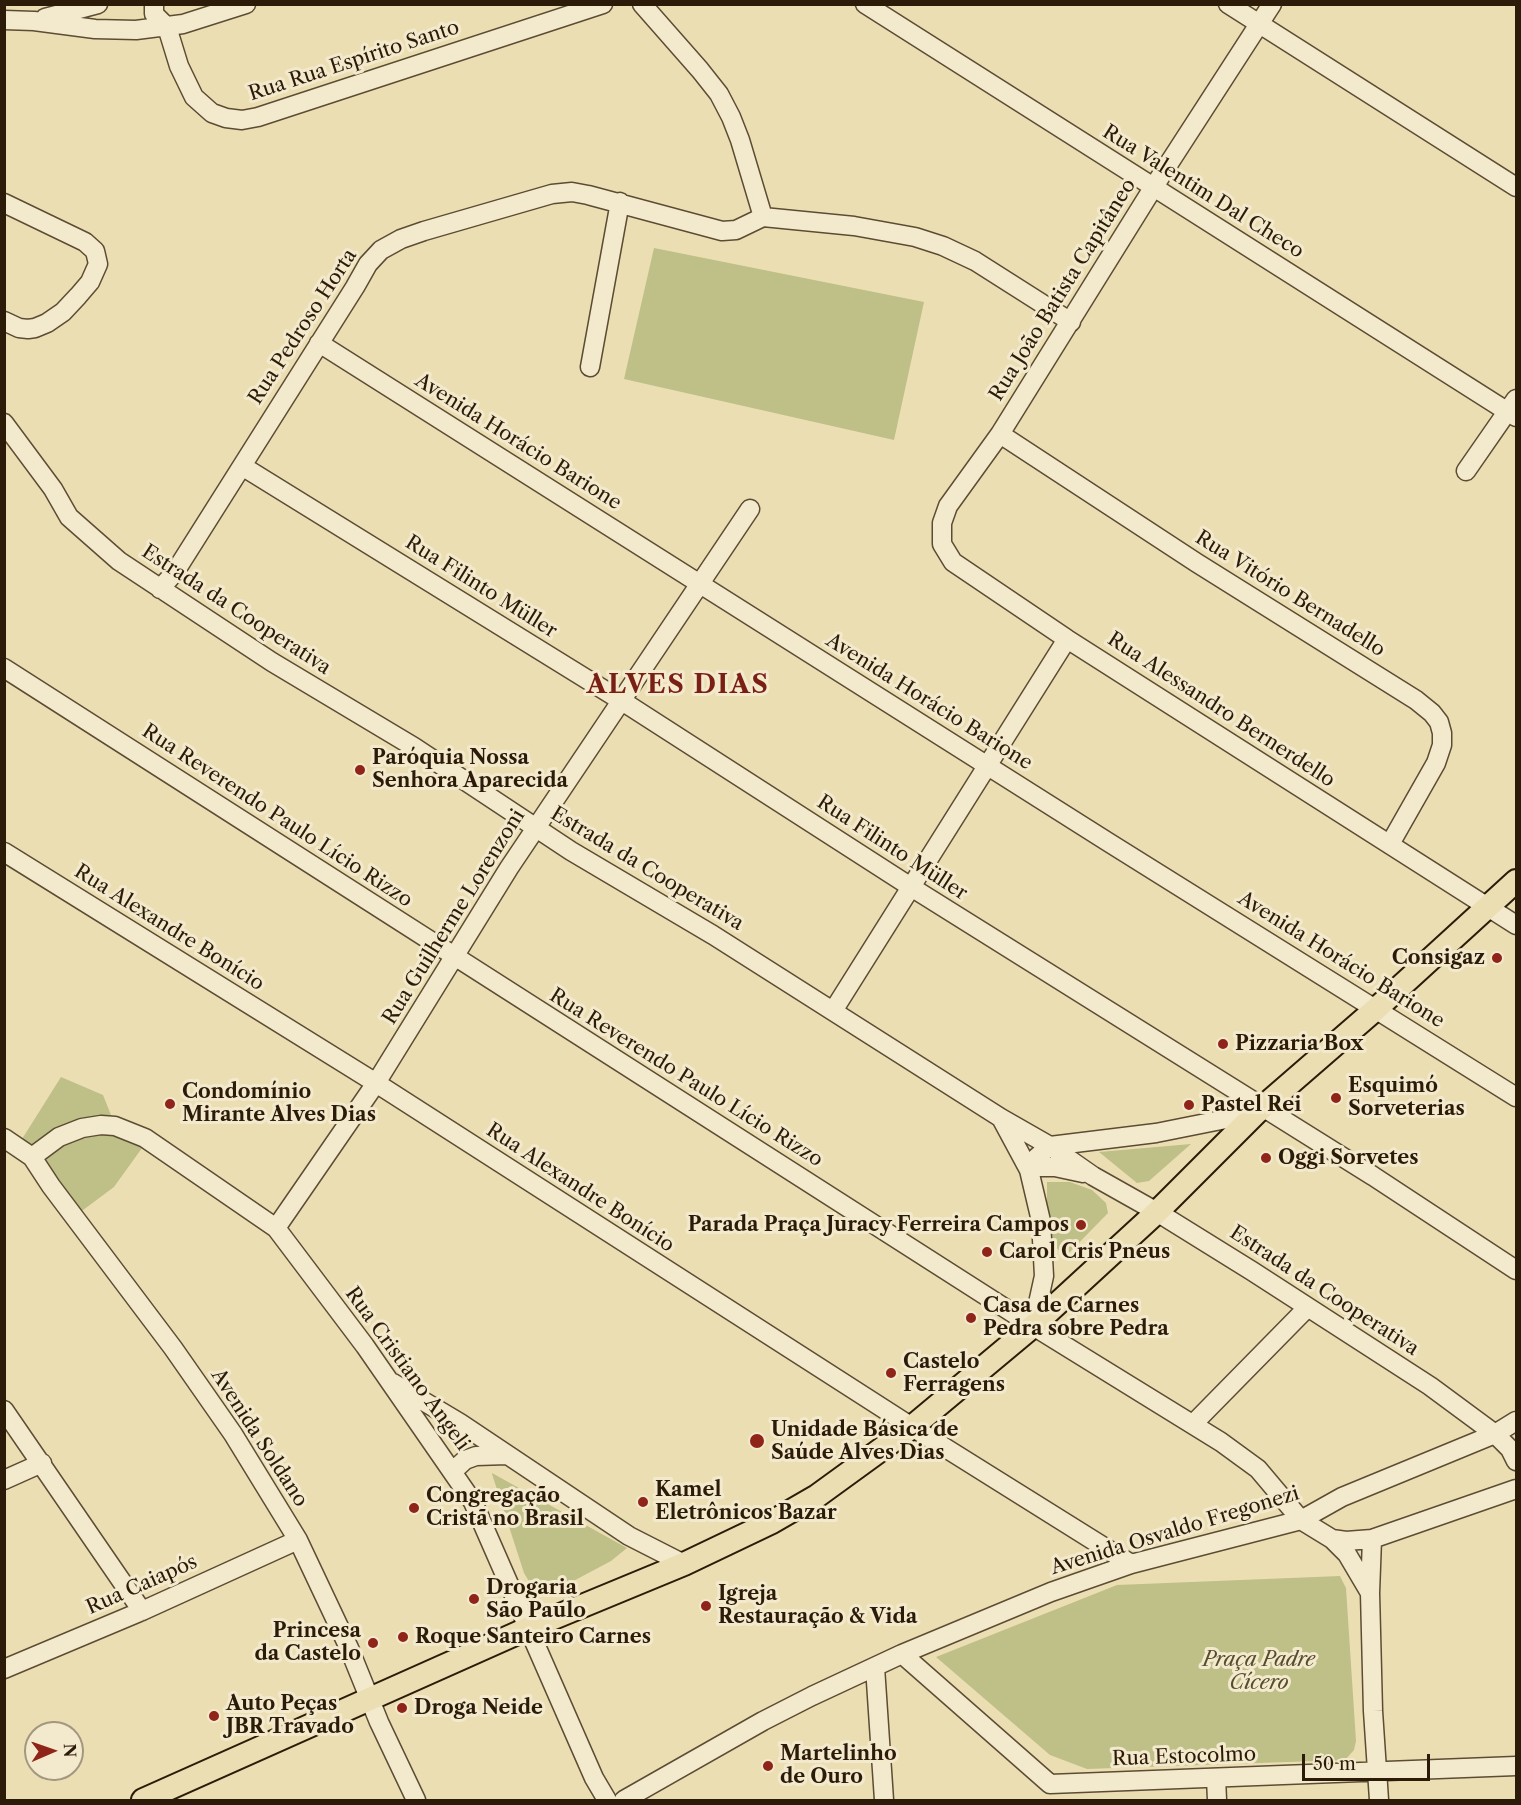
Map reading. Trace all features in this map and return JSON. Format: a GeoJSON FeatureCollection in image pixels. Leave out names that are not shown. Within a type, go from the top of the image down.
{"type":"FeatureCollection","features":[{"type":"Feature","properties":{"kind":"main road"},"geometry":{"type":"LineString","coordinates":[[143,1800],[529,1628],[684,1564],[772,1522],[817,1496],[912,1427],[1033,1326],[1157,1212],[1260,1111],[1516,881]]}},
{"type":"Feature","properties":{"kind":"street"},"geometry":{"type":"LineString","coordinates":[[33,21],[98,4]]}},
{"type":"Feature","properties":{"kind":"street","name":"Rua Rua Espírito Santo"},"geometry":{"type":"LineString","coordinates":[[154,4],[154,14],[167,27],[179,66],[194,98],[212,114],[242,120],[258,117],[603,4]]}},
{"type":"Feature","properties":{"kind":"street"},"geometry":{"type":"LineString","coordinates":[[4,20],[111,30],[167,27],[197,21],[246,4]]}},
{"type":"Feature","properties":{"kind":"street"},"geometry":{"type":"LineString","coordinates":[[642,4],[719,94],[740,140],[763,217],[884,231],[915,237],[943,246],[975,261],[1071,322]]}},
{"type":"Feature","properties":{"kind":"street","name":"Rua Valentim Dal Checo"},"geometry":{"type":"LineString","coordinates":[[865,4],[1154,188],[1514,409]]}},
{"type":"Feature","properties":{"kind":"street"},"geometry":{"type":"LineString","coordinates":[[1228,4],[1516,187]]}},
{"type":"Feature","properties":{"kind":"street","name":"Rua João Batista Capitâneo"},"geometry":{"type":"LineString","coordinates":[[948,507],[1000,434],[1272,4]]}},
{"type":"Feature","properties":{"kind":"street","name":"Rua Pedroso Horta"},"geometry":{"type":"LineString","coordinates":[[160,589],[175,572],[368,264],[381,250],[401,239],[552,194],[572,192],[620,202],[722,231],[736,230],[763,217]]}},
{"type":"Feature","properties":{"kind":"street"},"geometry":{"type":"LineString","coordinates":[[590,367],[620,202]]}},
{"type":"Feature","properties":{"kind":"street"},"geometry":{"type":"LineString","coordinates":[[4,203],[85,242],[95,250],[98,264],[90,282],[63,312],[47,323],[35,328],[19,328],[4,321]]}},
{"type":"Feature","properties":{"kind":"street","name":"Avenida Horácio Barione"},"geometry":{"type":"LineString","coordinates":[[319,344],[1516,1097]]}},
{"type":"Feature","properties":{"kind":"street"},"geometry":{"type":"LineString","coordinates":[[1466,471],[1514,409]]}},
{"type":"Feature","properties":{"kind":"street","name":"Estrada da Cooperativa"},"geometry":{"type":"LineString","coordinates":[[4,423],[53,489],[69,517],[118,561],[272,662],[414,747],[571,851],[713,935],[1001,1118],[1050,1146],[1093,1176],[1157,1212],[1308,1307],[1430,1386],[1495,1434],[1510,1449],[1516,1461]]}},
{"type":"Feature","properties":{"kind":"street","name":"Rua Vitório Bernadello"},"geometry":{"type":"LineString","coordinates":[[1000,434],[1197,563],[1416,700],[1432,713],[1439,722],[1442,745],[1436,763],[1390,844]]}},
{"type":"Feature","properties":{"kind":"street","name":"Rua Filinto Müller"},"geometry":{"type":"LineString","coordinates":[[242,466],[622,700],[1260,1111],[1516,1270]]}},
{"type":"Feature","properties":{"kind":"street","name":"Rua Alessandro Bernerdello"},"geometry":{"type":"LineString","coordinates":[[948,507],[942,523],[942,544],[953,562],[1067,639],[1516,925]]}},
{"type":"Feature","properties":{"kind":"street","name":"Rua Guilherme Lorenzoni"},"geometry":{"type":"LineString","coordinates":[[276,1228],[376,1083],[509,868],[750,509]]}},
{"type":"Feature","properties":{"kind":"street"},"geometry":{"type":"LineString","coordinates":[[833,1011],[1067,639]]}},
{"type":"Feature","properties":{"kind":"street","name":"Rua Reverendo Paulo Lício Rizzo"},"geometry":{"type":"LineString","coordinates":[[4,668],[1033,1326],[1193,1424],[1258,1469],[1301,1520],[1332,1539]]}},
{"type":"Feature","properties":{"kind":"street","name":"Rua Alexandre Bonício"},"geometry":{"type":"LineString","coordinates":[[4,852],[376,1083],[912,1427],[1131,1564]]}},
{"type":"Feature","properties":{"kind":"street"},"geometry":{"type":"LineString","coordinates":[[1033,1326],[1044,1276],[1041,1221],[1030,1169],[1037,1157],[1050,1146],[1156,1133],[1260,1111]]}},
{"type":"Feature","properties":{"kind":"street","name":"Estrada da Cooperativa"},"geometry":{"type":"LineString","coordinates":[[1001,1118],[1030,1169],[1055,1167],[1093,1176]]}},
{"type":"Feature","properties":{"kind":"street","name":"Rua Cristiano Angeli"},"geometry":{"type":"LineString","coordinates":[[32,1157],[59,1137],[82,1128],[101,1125],[115,1126],[145,1138],[276,1228],[388,1380],[473,1502],[594,1778],[607,1800]]}},
{"type":"Feature","properties":{"kind":"street","name":"Avenida Soldano"},"geometry":{"type":"LineString","coordinates":[[4,1138],[32,1157],[51,1186],[173,1348],[233,1434],[298,1540],[416,1800]]}},
{"type":"Feature","properties":{"kind":"street"},"geometry":{"type":"LineString","coordinates":[[1193,1424],[1308,1307]]}},
{"type":"Feature","properties":{"kind":"street"},"geometry":{"type":"LineString","coordinates":[[388,1380],[442,1411],[629,1536],[684,1564]]}},
{"type":"Feature","properties":{"kind":"street"},"geometry":{"type":"LineString","coordinates":[[4,1410],[142,1611]]}},
{"type":"Feature","properties":{"kind":"street","name":"Avenida Osvaldo Fregonezi"},"geometry":{"type":"LineString","coordinates":[[624,1800],[763,1721],[902,1654],[1051,1592],[1131,1564],[1301,1520],[1342,1497],[1495,1434],[1516,1420]]}},
{"type":"Feature","properties":{"kind":"street"},"geometry":{"type":"LineString","coordinates":[[453,1472],[465,1460],[476,1456],[507,1455]]}},
{"type":"Feature","properties":{"kind":"street"},"geometry":{"type":"LineString","coordinates":[[4,1480],[42,1463]]}},
{"type":"Feature","properties":{"kind":"street"},"geometry":{"type":"LineString","coordinates":[[1332,1539],[1346,1541],[1372,1539],[1516,1489]]}},
{"type":"Feature","properties":{"kind":"street"},"geometry":{"type":"LineString","coordinates":[[1332,1539],[1347,1554],[1370,1593]]}},
{"type":"Feature","properties":{"kind":"street"},"geometry":{"type":"LineString","coordinates":[[1372,1539],[1370,1593],[1373,1711],[1379,1800]]}},
{"type":"Feature","properties":{"kind":"street","name":"Rua Caiapós"},"geometry":{"type":"LineString","coordinates":[[4,1669],[142,1611],[298,1540]]}},
{"type":"Feature","properties":{"kind":"street","name":"Rua Estocolmo"},"geometry":{"type":"LineString","coordinates":[[902,1654],[1050,1792],[1216,1778],[1516,1766]]}},
{"type":"Feature","properties":{"kind":"street"},"geometry":{"type":"LineString","coordinates":[[875,1667],[884,1800]]}},
{"type":"Feature","properties":{"kind":"street"},"geometry":{"type":"LineString","coordinates":[[1216,1778],[1217,1800]]}},
{"type":"Feature","properties":{"kind":"green space"},"geometry":{"type":"Polygon","coordinates":[[[654,248],[924,302],[894,440],[624,379],[654,248]]]}},
{"type":"Feature","properties":{"kind":"green space"},"geometry":{"type":"Polygon","coordinates":[[[61,1077],[103,1095],[117,1130],[142,1148],[114,1187],[71,1219],[17,1147],[61,1077]]]}},
{"type":"Feature","properties":{"kind":"green space"},"geometry":{"type":"Polygon","coordinates":[[[1191,1144],[1149,1181],[1137,1183],[1099,1152],[1191,1144]]]}},
{"type":"Feature","properties":{"kind":"green space"},"geometry":{"type":"Polygon","coordinates":[[[1047,1182],[1070,1182],[1092,1190],[1106,1203],[1108,1213],[1065,1257],[1047,1238],[1047,1182]]]}},
{"type":"Feature","properties":{"kind":"green space"},"geometry":{"type":"Polygon","coordinates":[[[492,1473],[627,1548],[611,1561],[564,1586],[548,1589],[537,1595],[524,1573],[492,1473]]]}},
{"type":"Feature","properties":{"kind":"green space","name":"Praça Padre Cícero"},"geometry":{"type":"Polygon","coordinates":[[[1340,1576],[1346,1588],[1356,1741],[1354,1750],[1345,1760],[1087,1769],[1050,1755],[936,1657],[1117,1585],[1340,1576]]]}},
{"type":"Feature","properties":{"kind":"place","name":"Paróquia Nossa Senhora Aparecida"},"geometry":{"type":"Point","coordinates":[360,770]}},
{"type":"Feature","properties":{"kind":"place","name":"Consigaz"},"geometry":{"type":"Point","coordinates":[1497,958]}},
{"type":"Feature","properties":{"kind":"place","name":"Pizzaria Box"},"geometry":{"type":"Point","coordinates":[1223,1044]}},
{"type":"Feature","properties":{"kind":"place","name":"Esquimó Sorveterias"},"geometry":{"type":"Point","coordinates":[1336,1098]}},
{"type":"Feature","properties":{"kind":"place","name":"Condomínio Mirante Alves Dias"},"geometry":{"type":"Point","coordinates":[170,1104]}},
{"type":"Feature","properties":{"kind":"place","name":"Pastel Rei"},"geometry":{"type":"Point","coordinates":[1189,1105]}},
{"type":"Feature","properties":{"kind":"place","name":"Oggi Sorvetes"},"geometry":{"type":"Point","coordinates":[1266,1158]}},
{"type":"Feature","properties":{"kind":"place","name":"Parada Praça Juracy Ferreira Campos"},"geometry":{"type":"Point","coordinates":[1081,1225]}},
{"type":"Feature","properties":{"kind":"place","name":"Carol Cris Pneus"},"geometry":{"type":"Point","coordinates":[987,1252]}},
{"type":"Feature","properties":{"kind":"place","name":"Casa de Carnes Pedra sobre Pedra"},"geometry":{"type":"Point","coordinates":[971,1318]}},
{"type":"Feature","properties":{"kind":"place","name":"Castelo Ferragens"},"geometry":{"type":"Point","coordinates":[891,1373]}},
{"type":"Feature","properties":{"kind":"place","name":"Unidade Básica de Saúde Alves Dias"},"geometry":{"type":"Point","coordinates":[757,1441]}},
{"type":"Feature","properties":{"kind":"place","name":"Kamel Eletrônicos Bazar"},"geometry":{"type":"Point","coordinates":[643,1502]}},
{"type":"Feature","properties":{"kind":"place","name":"Congregação Cristã no Brasil"},"geometry":{"type":"Point","coordinates":[414,1508]}},
{"type":"Feature","properties":{"kind":"place","name":"Drogaria São Paulo"},"geometry":{"type":"Point","coordinates":[474,1599]}},
{"type":"Feature","properties":{"kind":"place","name":"Igreja Restauração & Vida"},"geometry":{"type":"Point","coordinates":[706,1606]}},
{"type":"Feature","properties":{"kind":"place","name":"Roque Santeiro Carnes"},"geometry":{"type":"Point","coordinates":[403,1637]}},
{"type":"Feature","properties":{"kind":"place","name":"Princesa da Castelo"},"geometry":{"type":"Point","coordinates":[373,1643]}},
{"type":"Feature","properties":{"kind":"place","name":"Droga Neide"},"geometry":{"type":"Point","coordinates":[402,1708]}},
{"type":"Feature","properties":{"kind":"place","name":"Auto Peças JBR Travado"},"geometry":{"type":"Point","coordinates":[214,1716]}},
{"type":"Feature","properties":{"kind":"place","name":"Martelinho de Ouro"},"geometry":{"type":"Point","coordinates":[768,1766]}},
{"type":"Feature","properties":{"kind":"district","name":"ALVES DIAS"},"geometry":{"type":"Point","coordinates":[678,685]}}]}
